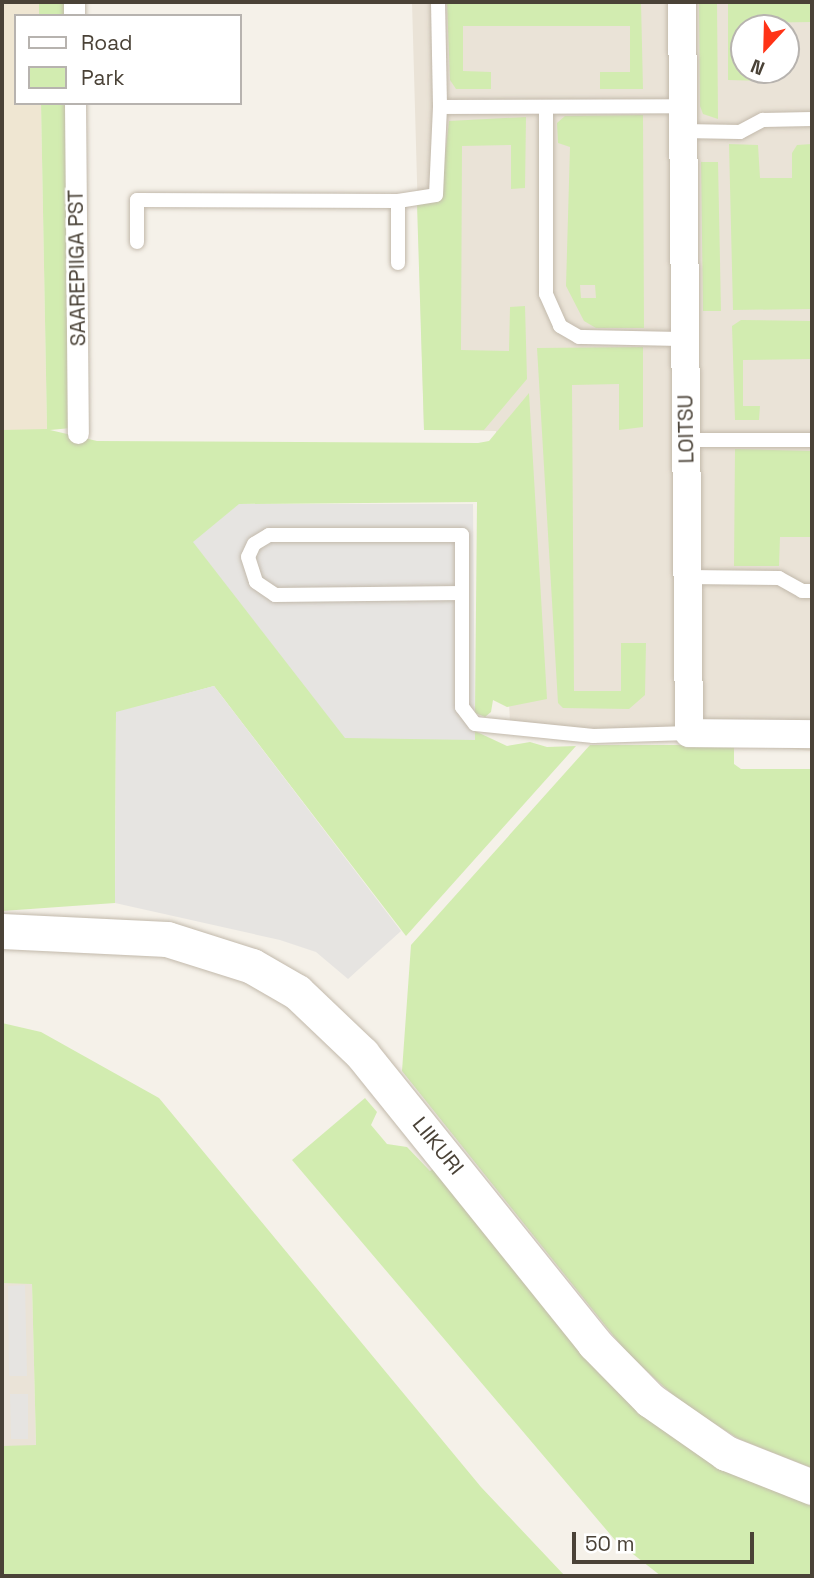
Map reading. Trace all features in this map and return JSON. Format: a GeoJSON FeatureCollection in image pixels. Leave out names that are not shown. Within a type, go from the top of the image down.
{"type":"FeatureCollection","features":[{"type":"Feature","properties":{"kind":"street","name":"LOITSU"},"geometry":{"type":"LineString","coordinates":[[682,2],[689,733]]}},
{"type":"Feature","properties":{"kind":"street","name":"SAAREPIIGA PST"},"geometry":{"type":"LineString","coordinates":[[75,105],[78,433]]}},
{"type":"Feature","properties":{"kind":"street"},"geometry":{"type":"LineString","coordinates":[[689,733],[812,734]]}},
{"type":"Feature","properties":{"kind":"street","name":"LIIKURI"},"geometry":{"type":"LineString","coordinates":[[2,931],[167,939],[253,966],[297,992],[362,1054],[594,1343],[650,1400],[726,1453],[812,1487]]}},
{"type":"Feature","properties":{"kind":"lane"},"geometry":{"type":"LineString","coordinates":[[137,242],[137,200],[398,201],[436,195],[440,107],[438,2]]}},
{"type":"Feature","properties":{"kind":"lane"},"geometry":{"type":"LineString","coordinates":[[440,107],[546,107],[683,119],[740,132],[762,120],[812,119]]}},
{"type":"Feature","properties":{"kind":"lane"},"geometry":{"type":"LineString","coordinates":[[546,107],[546,294],[560,326],[579,337],[685,339]]}},
{"type":"Feature","properties":{"kind":"lane"},"geometry":{"type":"LineString","coordinates":[[398,201],[398,263]]}},
{"type":"Feature","properties":{"kind":"lane"},"geometry":{"type":"LineString","coordinates":[[686,440],[812,440]]}},
{"type":"Feature","properties":{"kind":"lane"},"geometry":{"type":"LineString","coordinates":[[462,593],[275,595],[257,582],[248,556],[254,544],[269,535],[462,535],[462,593],[462,706],[475,724],[593,736],[689,733]]}},
{"type":"Feature","properties":{"kind":"lane"},"geometry":{"type":"LineString","coordinates":[[687,577],[779,578],[802,591],[812,591]]}},
{"type":"Feature","properties":{"kind":"shaded area"},"geometry":{"type":"Polygon","coordinates":[[[2,2],[39,2],[39,14],[14,14],[14,105],[41,105],[47,430],[2,430],[2,2]]]}},
{"type":"Feature","properties":{"kind":"shaded area"},"geometry":{"type":"Polygon","coordinates":[[[412,2],[812,2],[812,751],[510,723],[496,431],[424,430],[412,2]]]}},
{"type":"Feature","properties":{"kind":"shaded area"},"geometry":{"type":"Polygon","coordinates":[[[239,504],[473,504],[475,740],[345,738],[193,542],[239,504]]]}},
{"type":"Feature","properties":{"kind":"shaded area"},"geometry":{"type":"Polygon","coordinates":[[[214,686],[401,931],[348,979],[316,952],[280,940],[115,903],[116,712],[214,686]]]}},
{"type":"Feature","properties":{"kind":"shaded area"},"geometry":{"type":"Polygon","coordinates":[[[2,1283],[32,1283],[36,1446],[2,1446],[2,1283]]]}},
{"type":"Feature","properties":{"kind":"shaded area"},"geometry":{"type":"Polygon","coordinates":[[[25,1285],[27,1376],[9,1376],[8,1286],[25,1285]]]}},
{"type":"Feature","properties":{"kind":"shaded area"},"geometry":{"type":"Polygon","coordinates":[[[10,1394],[28,1394],[28,1439],[11,1439],[10,1394]]]}},
{"type":"Feature","properties":{"kind":"green space"},"geometry":{"type":"Polygon","coordinates":[[[39,2],[64,2],[64,14],[39,14],[39,2]]]}},
{"type":"Feature","properties":{"kind":"green space"},"geometry":{"type":"Polygon","coordinates":[[[447,2],[641,2],[643,89],[600,89],[600,72],[630,72],[630,26],[463,26],[463,71],[491,72],[491,89],[456,89],[450,80],[447,2]]]}},
{"type":"Feature","properties":{"kind":"green space"},"geometry":{"type":"Polygon","coordinates":[[[699,2],[717,2],[718,119],[703,114],[700,106],[699,2]]]}},
{"type":"Feature","properties":{"kind":"green space"},"geometry":{"type":"Polygon","coordinates":[[[728,2],[812,2],[812,22],[800,22],[800,14],[730,14],[728,80],[728,2]]]}},
{"type":"Feature","properties":{"kind":"green space"},"geometry":{"type":"Polygon","coordinates":[[[41,105],[65,105],[71,428],[50,430],[97,441],[478,443],[489,441],[529,393],[547,699],[507,707],[493,700],[491,712],[485,717],[475,713],[477,502],[240,504],[474,740],[475,731],[507,746],[530,742],[547,747],[576,746],[406,936],[214,686],[116,713],[115,903],[2,911],[2,430],[47,429],[41,105]]]}},
{"type":"Feature","properties":{"kind":"green space"},"geometry":{"type":"Polygon","coordinates":[[[643,115],[644,328],[596,328],[584,321],[566,286],[570,147],[558,143],[557,123],[565,116],[643,115]],[[580,285],[581,298],[596,298],[595,285],[580,285]]]}},
{"type":"Feature","properties":{"kind":"green space"},"geometry":{"type":"Polygon","coordinates":[[[526,117],[525,188],[511,189],[511,145],[462,146],[461,350],[509,351],[510,307],[525,306],[527,379],[484,430],[424,430],[417,204],[440,200],[449,121],[526,117]]]}},
{"type":"Feature","properties":{"kind":"green space"},"geometry":{"type":"Polygon","coordinates":[[[729,144],[758,145],[760,178],[792,178],[792,153],[797,145],[812,144],[812,309],[733,310],[729,144]]]}},
{"type":"Feature","properties":{"kind":"green space"},"geometry":{"type":"Polygon","coordinates":[[[701,162],[718,162],[721,311],[703,311],[701,162]]]}},
{"type":"Feature","properties":{"kind":"green space"},"geometry":{"type":"Polygon","coordinates":[[[741,320],[812,321],[812,359],[743,360],[743,406],[760,406],[759,420],[735,420],[732,326],[741,320]]]}},
{"type":"Feature","properties":{"kind":"green space"},"geometry":{"type":"Polygon","coordinates":[[[643,347],[643,427],[619,430],[619,384],[572,385],[574,691],[621,691],[621,643],[646,643],[645,695],[629,709],[563,708],[558,703],[537,348],[643,347]]]}},
{"type":"Feature","properties":{"kind":"green space"},"geometry":{"type":"Polygon","coordinates":[[[735,449],[812,451],[812,561],[811,537],[780,537],[779,566],[734,566],[735,449]]]}},
{"type":"Feature","properties":{"kind":"green space"},"geometry":{"type":"Polygon","coordinates":[[[590,745],[734,745],[734,764],[741,769],[812,769],[812,1468],[739,1439],[682,1403],[628,1354],[402,1071],[411,945],[590,745]]]}},
{"type":"Feature","properties":{"kind":"green space"},"geometry":{"type":"Polygon","coordinates":[[[2,1023],[41,1032],[159,1098],[481,1487],[565,1576],[2,1576],[2,1446],[36,1445],[32,1284],[2,1283],[2,1023]]]}},
{"type":"Feature","properties":{"kind":"green space"},"geometry":{"type":"Polygon","coordinates":[[[365,1098],[377,1112],[371,1125],[387,1144],[407,1147],[430,1171],[437,1166],[557,1315],[812,1498],[812,1576],[661,1576],[615,1540],[292,1160],[365,1098]]]}}]}
